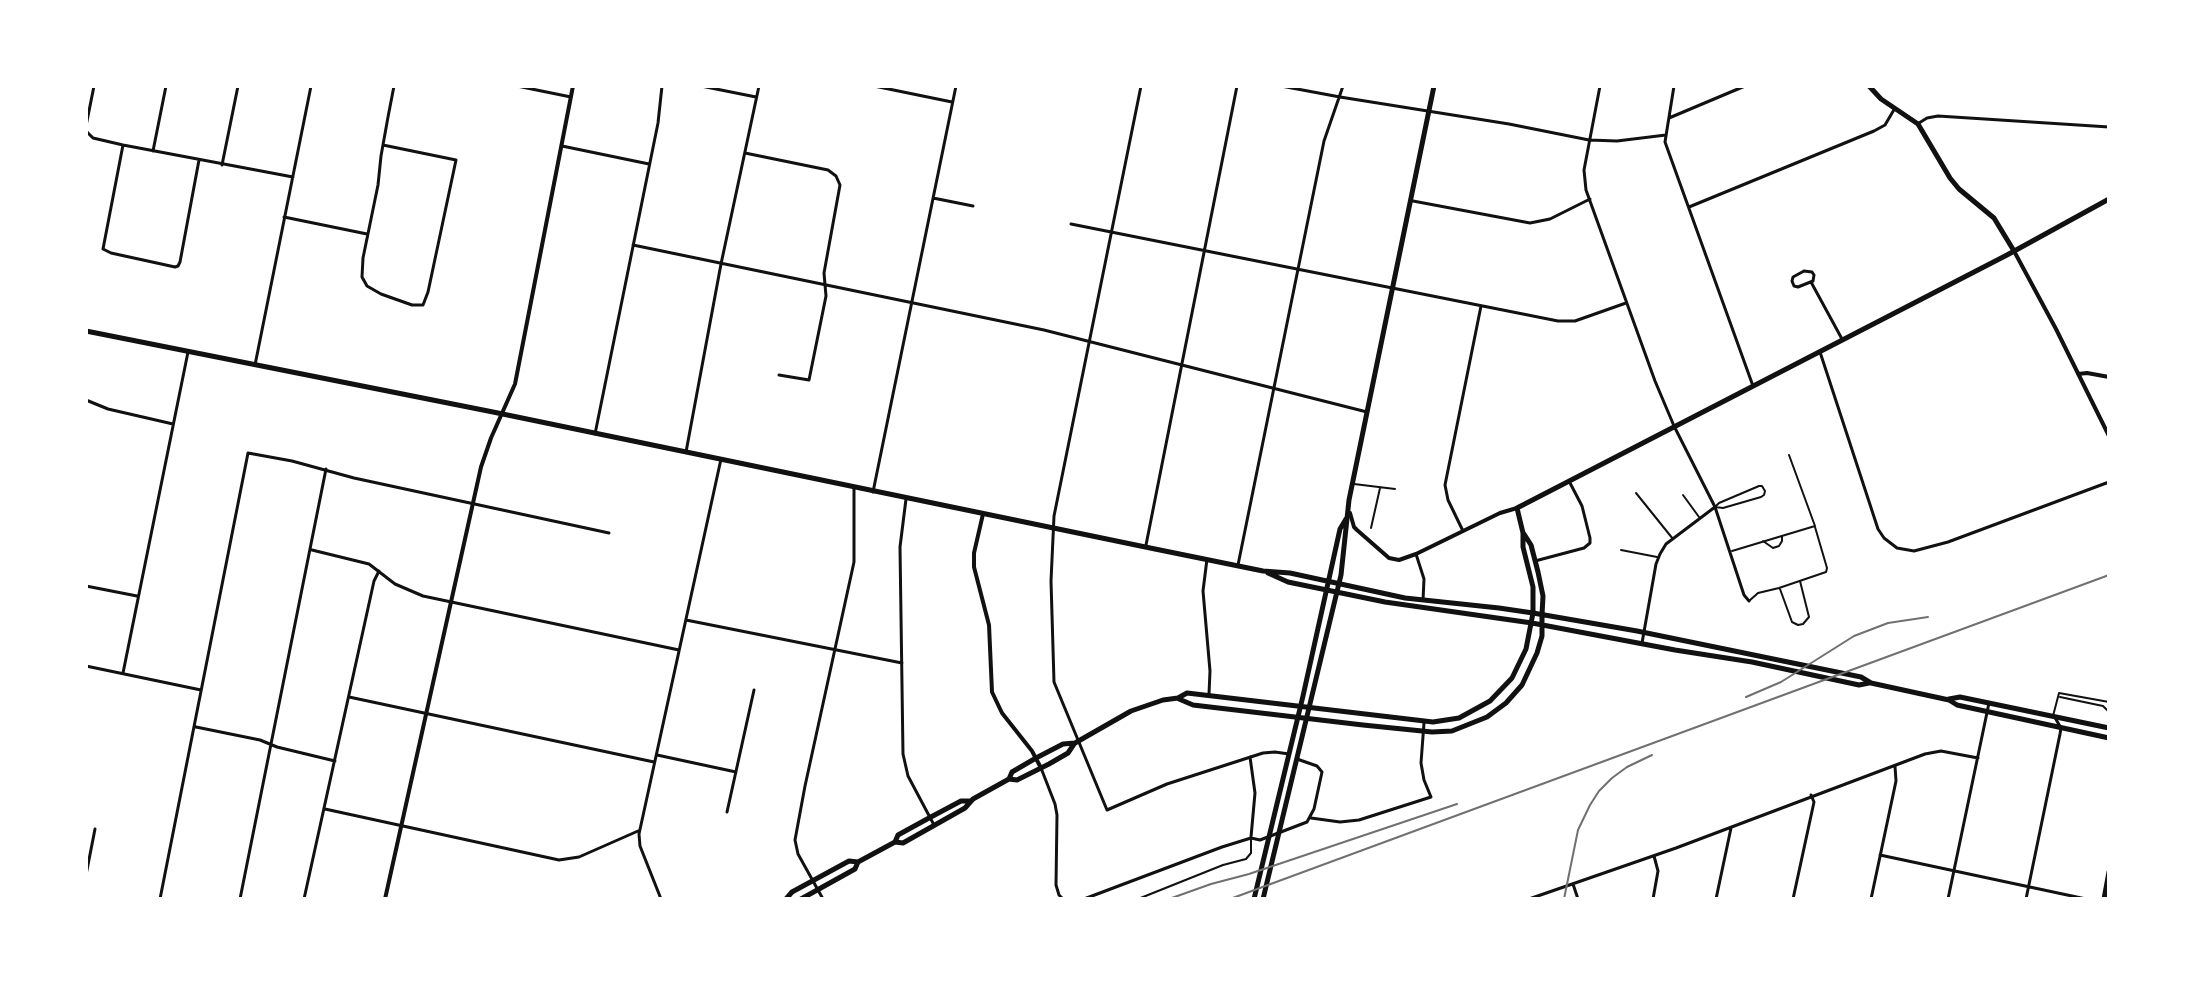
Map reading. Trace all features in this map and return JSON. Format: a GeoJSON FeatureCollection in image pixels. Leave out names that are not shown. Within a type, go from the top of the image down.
{"type":"FeatureCollection","features":[{"type":"Feature","properties":{"kind":"main road"},"geometry":{"type":"LineString","coordinates":[[1254,899],[1297,759],[1339,584],[1349,500],[1434,86]]}},
{"type":"Feature","properties":{"kind":"main road"},"geometry":{"type":"LineString","coordinates":[[1869,86],[1881,99],[1918,124],[1950,178],[1994,218],[2014,251]]}},
{"type":"Feature","properties":{"kind":"main road"},"geometry":{"type":"LineString","coordinates":[[1009,779],[1017,780],[1068,753],[1077,742],[1131,711],[1187,693],[1424,721],[1459,718],[1484,705],[1512,678],[1520,664],[1532,623],[1533,587],[1517,508],[2109,199]]}},
{"type":"Feature","properties":{"kind":"main road"},"geometry":{"type":"LineString","coordinates":[[86,331],[1263,571],[1290,573],[1423,600],[1533,613],[1644,633],[1861,677],[1871,683],[1949,700],[1957,705],[2109,738]]}},
{"type":"Feature","properties":{"kind":"main road"},"geometry":{"type":"LineString","coordinates":[[1263,899],[1289,754],[1340,529],[1346,518]]}},
{"type":"Feature","properties":{"kind":"main road"},"geometry":{"type":"LineString","coordinates":[[1178,698],[1193,705],[1423,731],[1444,732],[1471,725],[1506,703],[1522,685],[1535,661],[1542,636],[1542,588],[1531,545],[1523,533]]}},
{"type":"Feature","properties":{"kind":"main road"},"geometry":{"type":"LineString","coordinates":[[1263,571],[1288,582],[1326,590],[1752,662],[1859,685],[1871,683]]}},
{"type":"Feature","properties":{"kind":"main road"},"geometry":{"type":"LineString","coordinates":[[1949,700],[1960,697],[2109,728]]}},
{"type":"Feature","properties":{"kind":"main road"},"geometry":{"type":"LineString","coordinates":[[786,899],[792,892],[849,861],[858,862],[895,842],[903,843],[965,808],[1036,758],[1063,744],[1077,742]]}},
{"type":"Feature","properties":{"kind":"main road"},"geometry":{"type":"LineString","coordinates":[[895,842],[898,835],[929,818],[961,801],[971,801]]}},
{"type":"Feature","properties":{"kind":"main road"},"geometry":{"type":"LineString","coordinates":[[801,899],[855,869],[858,862]]}},
{"type":"Feature","properties":{"kind":"main road"},"geometry":{"type":"LineString","coordinates":[[2104,899],[2109,872]]}},
{"type":"Feature","properties":{"kind":"street"},"geometry":{"type":"LineString","coordinates":[[94,86],[87,130],[93,138],[293,177]]}},
{"type":"Feature","properties":{"kind":"street"},"geometry":{"type":"LineString","coordinates":[[153,151],[166,86]]}},
{"type":"Feature","properties":{"kind":"street"},"geometry":{"type":"LineString","coordinates":[[222,165],[238,86]]}},
{"type":"Feature","properties":{"kind":"street"},"geometry":{"type":"LineString","coordinates":[[255,365],[311,86]]}},
{"type":"Feature","properties":{"kind":"street"},"geometry":{"type":"LineString","coordinates":[[383,145],[456,160],[423,305],[381,294],[367,286],[362,272],[367,234],[380,174],[383,145],[394,86]]}},
{"type":"Feature","properties":{"kind":"street"},"geometry":{"type":"LineString","coordinates":[[517,86],[571,97]]}},
{"type":"Feature","properties":{"kind":"street"},"geometry":{"type":"LineString","coordinates":[[385,899],[485,453],[512,394],[518,372],[573,86]]}},
{"type":"Feature","properties":{"kind":"street"},"geometry":{"type":"LineString","coordinates":[[595,434],[658,123],[662,86]]}},
{"type":"Feature","properties":{"kind":"street"},"geometry":{"type":"LineString","coordinates":[[701,86],[757,98]]}},
{"type":"Feature","properties":{"kind":"street"},"geometry":{"type":"LineString","coordinates":[[686,452],[721,264],[759,86]]}},
{"type":"Feature","properties":{"kind":"street"},"geometry":{"type":"LineString","coordinates":[[874,86],[952,102]]}},
{"type":"Feature","properties":{"kind":"street"},"geometry":{"type":"LineString","coordinates":[[873,492],[956,86]]}},
{"type":"Feature","properties":{"kind":"street"},"geometry":{"type":"LineString","coordinates":[[1141,86],[1055,514],[1051,581],[1054,682],[1107,810],[1167,784],[1250,757],[1269,752],[1289,754]]}},
{"type":"Feature","properties":{"kind":"street"},"geometry":{"type":"LineString","coordinates":[[1146,548],[1237,86]]}},
{"type":"Feature","properties":{"kind":"street"},"geometry":{"type":"LineString","coordinates":[[1281,86],[1589,140],[1617,141],[1666,135]]}},
{"type":"Feature","properties":{"kind":"street"},"geometry":{"type":"LineString","coordinates":[[1238,565],[1324,141],[1343,86]]}},
{"type":"Feature","properties":{"kind":"street"},"geometry":{"type":"LineString","coordinates":[[1600,86],[1583,176],[1626,303],[1674,426],[1715,507],[1744,595],[1749,601]]}},
{"type":"Feature","properties":{"kind":"street"},"geometry":{"type":"LineString","coordinates":[[1674,86],[1665,142],[1754,387]]}},
{"type":"Feature","properties":{"kind":"street"},"geometry":{"type":"LineString","coordinates":[[1669,118],[1745,86]]}},
{"type":"Feature","properties":{"kind":"street"},"geometry":{"type":"LineString","coordinates":[[1689,207],[1874,131],[1885,125],[1895,107]]}},
{"type":"Feature","properties":{"kind":"street"},"geometry":{"type":"LineString","coordinates":[[1918,124],[1938,116],[2109,127]]}},
{"type":"Feature","properties":{"kind":"street"},"geometry":{"type":"LineString","coordinates":[[123,145],[103,249],[175,267],[180,262],[199,160]]}},
{"type":"Feature","properties":{"kind":"street"},"geometry":{"type":"LineString","coordinates":[[562,146],[650,164]]}},
{"type":"Feature","properties":{"kind":"street"},"geometry":{"type":"LineString","coordinates":[[745,153],[824,169],[836,176],[840,185],[824,273],[826,296],[809,380],[779,375]]}},
{"type":"Feature","properties":{"kind":"street"},"geometry":{"type":"LineString","coordinates":[[933,198],[973,206]]}},
{"type":"Feature","properties":{"kind":"street"},"geometry":{"type":"LineString","coordinates":[[1410,200],[1530,223],[1553,217],[1590,199]]}},
{"type":"Feature","properties":{"kind":"street"},"geometry":{"type":"LineString","coordinates":[[284,217],[367,234]]}},
{"type":"Feature","properties":{"kind":"street"},"geometry":{"type":"LineString","coordinates":[[1071,224],[1566,323],[1626,303]]}},
{"type":"Feature","properties":{"kind":"street"},"geometry":{"type":"LineString","coordinates":[[633,245],[1090,341],[1367,413]]}},
{"type":"Feature","properties":{"kind":"street"},"geometry":{"type":"LineString","coordinates":[[2014,251],[2109,436]]}},
{"type":"Feature","properties":{"kind":"street"},"geometry":{"type":"LineString","coordinates":[[1808,270],[1814,275],[1811,282],[1796,287],[1792,281],[1793,277],[1808,270]]}},
{"type":"Feature","properties":{"kind":"street"},"geometry":{"type":"LineString","coordinates":[[1811,282],[1842,339]]}},
{"type":"Feature","properties":{"kind":"street"},"geometry":{"type":"LineString","coordinates":[[1464,531],[1448,500],[1445,485],[1481,306]]}},
{"type":"Feature","properties":{"kind":"street"},"geometry":{"type":"LineString","coordinates":[[123,673],[188,351]]}},
{"type":"Feature","properties":{"kind":"street"},"geometry":{"type":"LineString","coordinates":[[1820,352],[1878,529],[1900,549],[1914,551],[1948,542],[2109,482]]}},
{"type":"Feature","properties":{"kind":"street"},"geometry":{"type":"LineString","coordinates":[[2078,374],[2109,377]]}},
{"type":"Feature","properties":{"kind":"street"},"geometry":{"type":"LineString","coordinates":[[86,400],[108,409],[173,424]]}},
{"type":"Feature","properties":{"kind":"street"},"geometry":{"type":"LineString","coordinates":[[166,898],[160,898],[248,453],[609,533]]}},
{"type":"Feature","properties":{"kind":"street"},"geometry":{"type":"LineString","coordinates":[[661,899],[641,850],[640,831],[721,459]]}},
{"type":"Feature","properties":{"kind":"street"},"geometry":{"type":"LineString","coordinates":[[240,899],[326,469]]}},
{"type":"Feature","properties":{"kind":"street"},"geometry":{"type":"LineString","coordinates":[[1535,561],[1584,548],[1590,543],[1582,506],[1569,481]]}},
{"type":"Feature","properties":{"kind":"street"},"geometry":{"type":"LineString","coordinates":[[823,899],[796,849],[796,832],[854,562],[854,488]]}},
{"type":"Feature","properties":{"kind":"street"},"geometry":{"type":"LineString","coordinates":[[906,499],[900,547],[905,769],[934,825]]}},
{"type":"Feature","properties":{"kind":"street"},"geometry":{"type":"LineString","coordinates":[[1349,500],[1354,527],[1389,558],[1399,560],[1517,508]]}},
{"type":"Feature","properties":{"kind":"street"},"geometry":{"type":"LineString","coordinates":[[1642,643],[1658,558],[1666,544],[1715,507]]}},
{"type":"Feature","properties":{"kind":"street"},"geometry":{"type":"LineString","coordinates":[[983,514],[973,561],[989,625],[992,692],[1002,713],[1041,768],[1057,815],[1056,885],[1058,897],[1063,899]]}},
{"type":"Feature","properties":{"kind":"street"},"geometry":{"type":"LineString","coordinates":[[311,550],[365,563],[410,592],[679,650]]}},
{"type":"Feature","properties":{"kind":"street"},"geometry":{"type":"LineString","coordinates":[[1416,554],[1424,579],[1423,600]]}},
{"type":"Feature","properties":{"kind":"street"},"geometry":{"type":"LineString","coordinates":[[1207,559],[1203,591],[1209,694]]}},
{"type":"Feature","properties":{"kind":"street"},"geometry":{"type":"LineString","coordinates":[[304,899],[374,581],[379,571]]}},
{"type":"Feature","properties":{"kind":"street"},"geometry":{"type":"LineString","coordinates":[[86,586],[137,596]]}},
{"type":"Feature","properties":{"kind":"street"},"geometry":{"type":"LineString","coordinates":[[686,620],[902,663]]}},
{"type":"Feature","properties":{"kind":"street"},"geometry":{"type":"LineString","coordinates":[[86,666],[201,690]]}},
{"type":"Feature","properties":{"kind":"street"},"geometry":{"type":"LineString","coordinates":[[727,812],[754,690]]}},
{"type":"Feature","properties":{"kind":"street"},"geometry":{"type":"LineString","coordinates":[[349,697],[655,762]]}},
{"type":"Feature","properties":{"kind":"street"},"geometry":{"type":"LineString","coordinates":[[1948,899],[1989,703]]}},
{"type":"Feature","properties":{"kind":"street"},"geometry":{"type":"LineString","coordinates":[[2026,899],[2061,728],[2053,716]]}},
{"type":"Feature","properties":{"kind":"street"},"geometry":{"type":"LineString","coordinates":[[1084,899],[1222,847],[1282,833],[1311,818],[1340,822],[1359,820],[1431,797],[1422,771],[1424,721]]}},
{"type":"Feature","properties":{"kind":"street"},"geometry":{"type":"LineString","coordinates":[[194,726],[335,761]]}},
{"type":"Feature","properties":{"kind":"street"},"geometry":{"type":"LineString","coordinates":[[1529,899],[1936,751],[1978,758]]}},
{"type":"Feature","properties":{"kind":"street"},"geometry":{"type":"LineString","coordinates":[[657,755],[736,772]]}},
{"type":"Feature","properties":{"kind":"street"},"geometry":{"type":"LineString","coordinates":[[1250,757],[1255,793],[1251,838]]}},
{"type":"Feature","properties":{"kind":"street"},"geometry":{"type":"LineString","coordinates":[[1297,759],[1317,766],[1322,774],[1311,818]]}},
{"type":"Feature","properties":{"kind":"street"},"geometry":{"type":"LineString","coordinates":[[1871,899],[1897,777],[1895,765]]}},
{"type":"Feature","properties":{"kind":"street"},"geometry":{"type":"LineString","coordinates":[[1793,899],[1814,802],[1811,795]]}},
{"type":"Feature","properties":{"kind":"street"},"geometry":{"type":"LineString","coordinates":[[325,809],[559,860],[579,857],[640,831]]}},
{"type":"Feature","properties":{"kind":"street"},"geometry":{"type":"LineString","coordinates":[[1716,899],[1731,827]]}},
{"type":"Feature","properties":{"kind":"street"},"geometry":{"type":"LineString","coordinates":[[86,875],[95,829]]}},
{"type":"Feature","properties":{"kind":"street"},"geometry":{"type":"LineString","coordinates":[[1880,855],[2086,899]]}},
{"type":"Feature","properties":{"kind":"street"},"geometry":{"type":"LineString","coordinates":[[1653,856],[1658,871],[1653,899]]}},
{"type":"Feature","properties":{"kind":"street"},"geometry":{"type":"LineString","coordinates":[[1573,884],[1578,899]]}},
{"type":"Feature","properties":{"kind":"lane"},"geometry":{"type":"LineString","coordinates":[[1749,601],[1758,593],[1824,574],[1827,569],[1789,455]]}},
{"type":"Feature","properties":{"kind":"lane"},"geometry":{"type":"LineString","coordinates":[[1353,483],[1395,489]]}},
{"type":"Feature","properties":{"kind":"lane"},"geometry":{"type":"LineString","coordinates":[[1759,486],[1765,491],[1761,497],[1723,508],[1715,507],[1759,486]]}},
{"type":"Feature","properties":{"kind":"lane"},"geometry":{"type":"LineString","coordinates":[[1371,528],[1380,487]]}},
{"type":"Feature","properties":{"kind":"lane"},"geometry":{"type":"LineString","coordinates":[[1636,493],[1673,539]]}},
{"type":"Feature","properties":{"kind":"lane"},"geometry":{"type":"LineString","coordinates":[[1683,495],[1700,519]]}},
{"type":"Feature","properties":{"kind":"lane"},"geometry":{"type":"LineString","coordinates":[[1730,552],[1815,526]]}},
{"type":"Feature","properties":{"kind":"lane"},"geometry":{"type":"LineString","coordinates":[[1763,541],[1773,548],[1779,546],[1781,535]]}},
{"type":"Feature","properties":{"kind":"lane"},"geometry":{"type":"LineString","coordinates":[[1621,550],[1658,558]]}},
{"type":"Feature","properties":{"kind":"lane"},"geometry":{"type":"LineString","coordinates":[[1779,588],[1792,622],[1803,624],[1809,617],[1800,581]]}},
{"type":"Feature","properties":{"kind":"lane"},"geometry":{"type":"LineString","coordinates":[[2059,695],[2109,702]]}},
{"type":"Feature","properties":{"kind":"lane"},"geometry":{"type":"LineString","coordinates":[[2059,695],[2103,706],[2109,712]]}},
{"type":"Feature","properties":{"kind":"lane"},"geometry":{"type":"LineString","coordinates":[[2053,716],[2059,695]]}},
{"type":"Feature","properties":{"kind":"lane"},"geometry":{"type":"LineString","coordinates":[[1138,899],[1246,859],[1251,853],[1251,838]]}},
{"type":"Feature","properties":{"kind":"railway"},"geometry":{"type":"LineString","coordinates":[[1230,899],[2109,575]]}},
{"type":"Feature","properties":{"kind":"railway"},"geometry":{"type":"LineString","coordinates":[[1746,697],[1781,682],[1854,636],[1888,623],[1928,617]]}},
{"type":"Feature","properties":{"kind":"railway"},"geometry":{"type":"LineString","coordinates":[[1564,899],[1578,830],[1590,805],[1612,778],[1652,755]]}},
{"type":"Feature","properties":{"kind":"railway"},"geometry":{"type":"LineString","coordinates":[[1169,899],[1457,804]]}}]}
